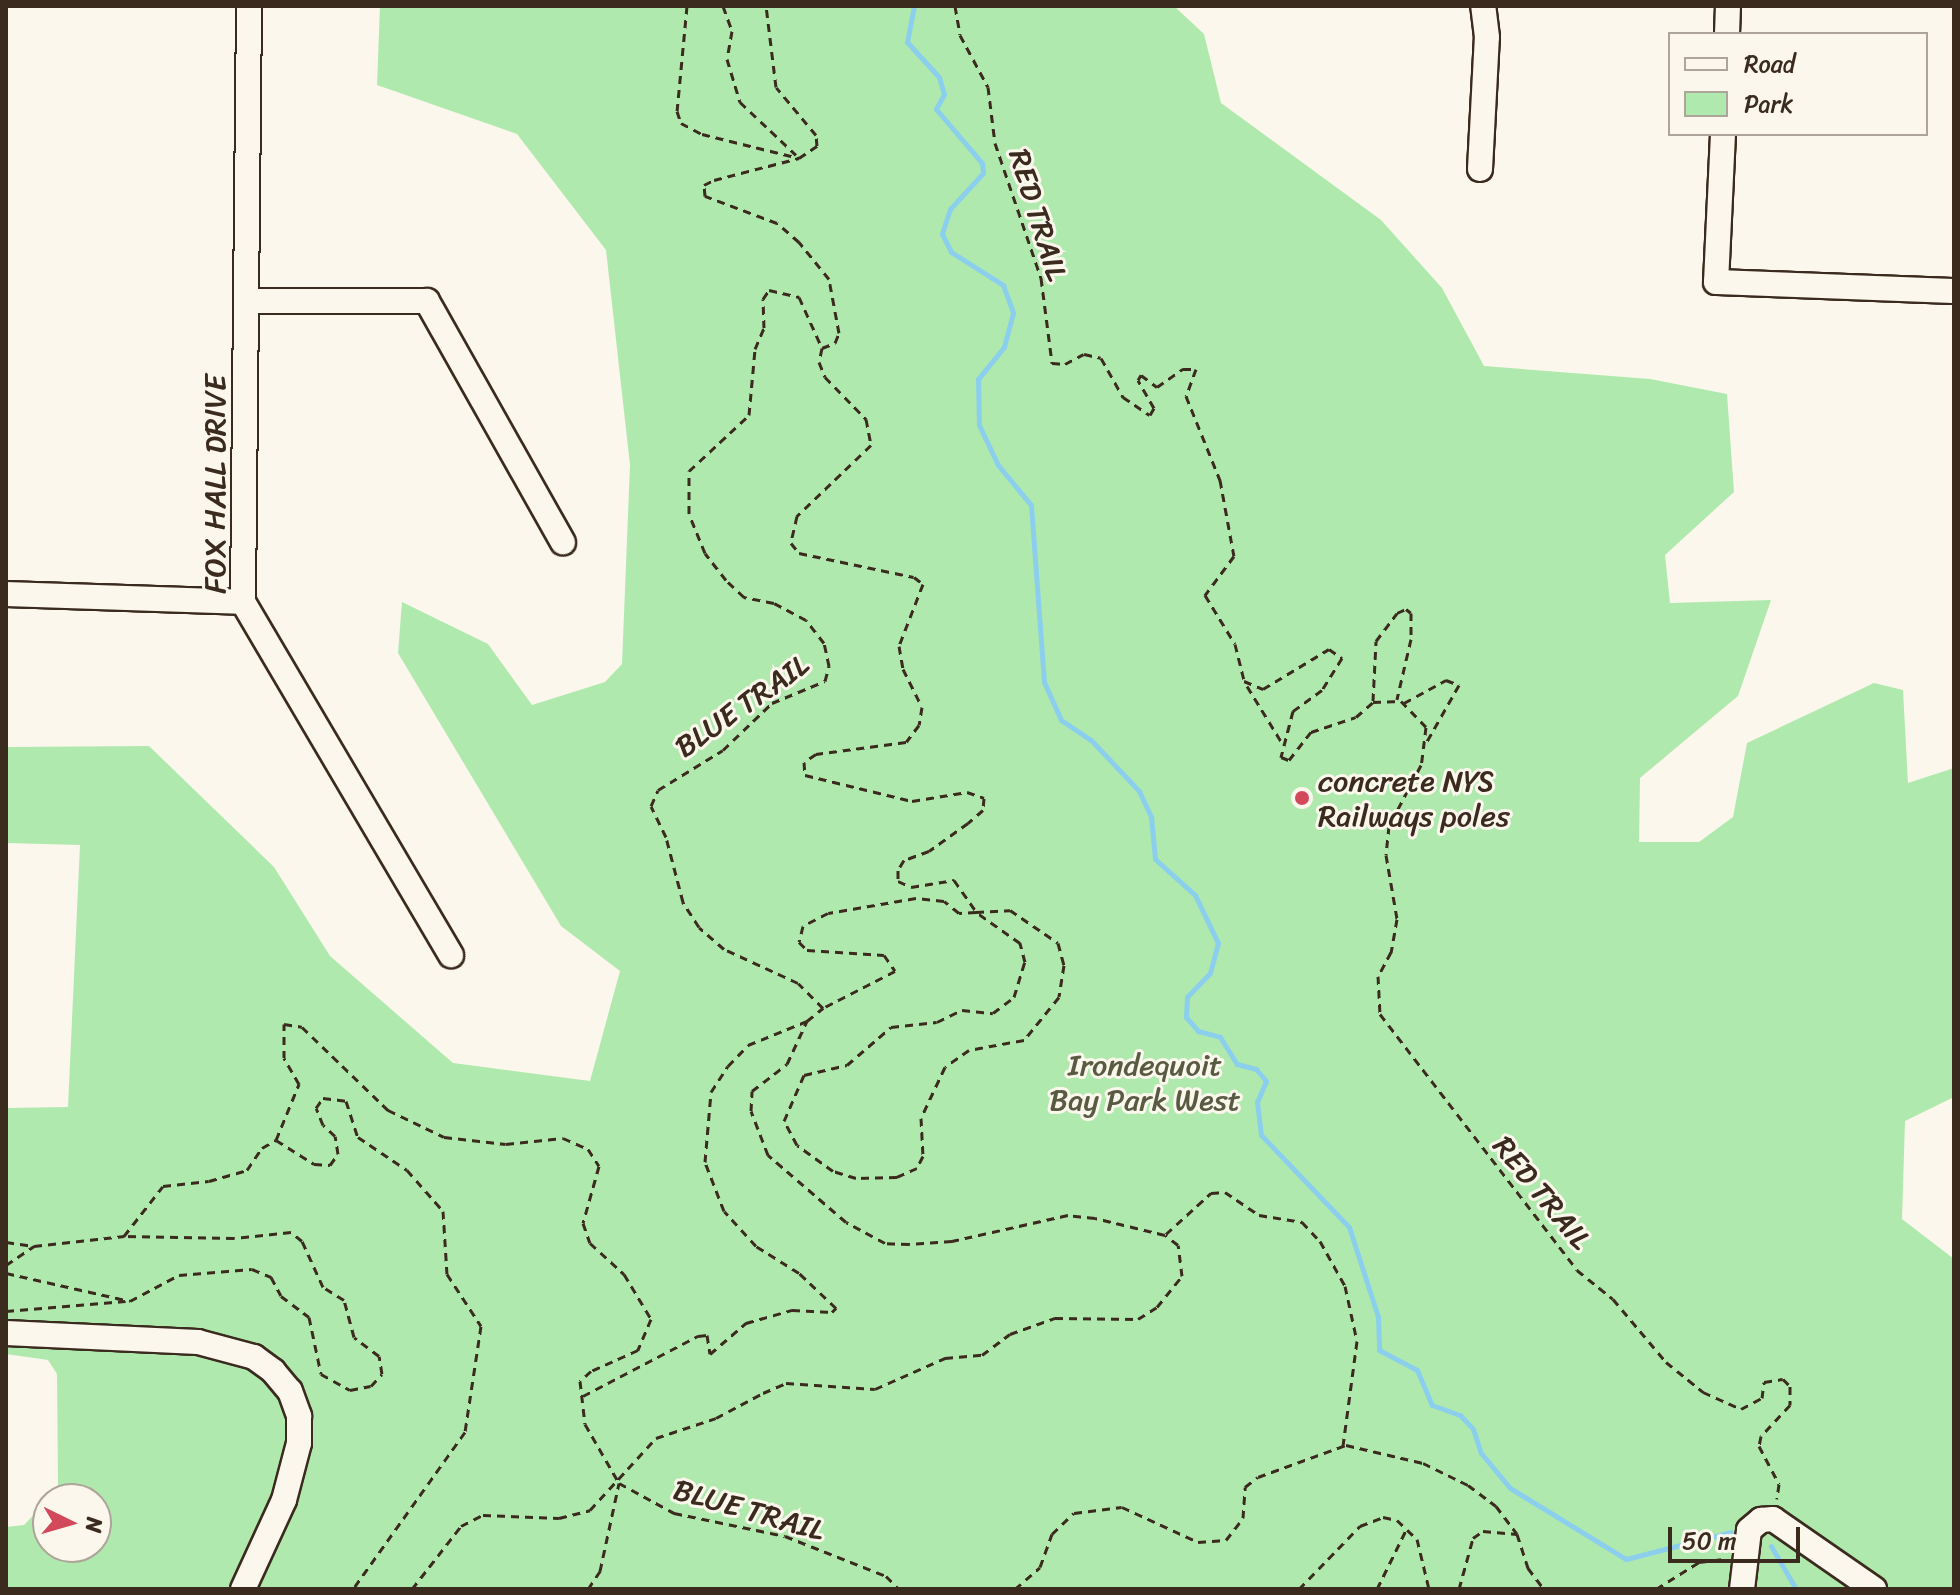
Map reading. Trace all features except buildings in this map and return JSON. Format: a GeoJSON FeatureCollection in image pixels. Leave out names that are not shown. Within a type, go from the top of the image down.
{"type":"FeatureCollection","features":[{"type":"Feature","properties":{"kind":"street","name":"FOX HALL DRIVE"},"geometry":{"type":"LineString","coordinates":[[249,6],[243,602],[451,955]]}},
{"type":"Feature","properties":{"kind":"street"},"geometry":{"type":"LineString","coordinates":[[1480,169],[1487,37],[1483,6]]}},
{"type":"Feature","properties":{"kind":"street"},"geometry":{"type":"LineString","coordinates":[[1727,32],[1728,6]]}},
{"type":"Feature","properties":{"kind":"street"},"geometry":{"type":"LineString","coordinates":[[1723,136],[1716,282],[1954,291]]}},
{"type":"Feature","properties":{"kind":"street"},"geometry":{"type":"LineString","coordinates":[[247,301],[427,301],[563,542]]}},
{"type":"Feature","properties":{"kind":"street"},"geometry":{"type":"LineString","coordinates":[[6,594],[243,602]]}},
{"type":"Feature","properties":{"kind":"street"},"geometry":{"type":"LineString","coordinates":[[6,1333],[198,1342],[254,1357],[273,1371],[290,1391],[299,1416],[299,1443],[284,1500],[243,1589]]}},
{"type":"Feature","properties":{"kind":"street"},"geometry":{"type":"LineString","coordinates":[[1742,1589],[1742,1556],[1753,1525],[1773,1519],[1874,1589]]}},
{"type":"Feature","properties":{"kind":"path"},"geometry":{"type":"LineString","coordinates":[[687,6],[677,111],[681,123],[702,134],[799,158]]}},
{"type":"Feature","properties":{"kind":"path"},"geometry":{"type":"LineString","coordinates":[[723,6],[732,31],[727,59],[740,102],[799,158]]}},
{"type":"Feature","properties":{"kind":"path"},"geometry":{"type":"LineString","coordinates":[[583,1396],[698,1336],[709,1339],[710,1354],[746,1323],[792,1310],[832,1312],[836,1308],[799,1273],[756,1246],[724,1211],[705,1162],[711,1092],[728,1066],[748,1045],[807,1021],[823,1008],[895,971],[884,955],[807,950],[799,942],[803,926],[828,913],[916,898],[944,901],[959,913],[976,912],[1010,910],[1058,943],[1064,965],[1059,997],[1024,1040],[969,1050],[945,1067],[921,1118],[924,1145],[917,1168],[880,1179],[833,1171],[797,1145],[784,1121],[804,1075],[847,1065],[891,1027],[937,1022],[962,1010],[993,1013],[1014,997],[1025,962],[1020,943],[976,912],[954,880],[911,887],[898,881],[898,870],[904,860],[929,851],[968,823],[983,810],[984,798],[967,792],[912,801],[805,775],[804,762],[816,754],[906,742],[919,725],[922,707],[903,669],[899,646],[923,584],[914,577],[799,553],[791,543],[797,516],[871,445],[866,419],[825,377],[819,362],[822,348],[835,343],[839,333],[829,279],[777,223],[705,196],[704,185],[714,180],[799,158],[817,146],[816,135],[776,87],[766,6]]}},
{"type":"Feature","properties":{"kind":"path","name":"RED TRAIL"},"geometry":{"type":"LineString","coordinates":[[955,6],[960,35],[988,87],[995,143],[1041,278],[1052,363],[1065,364],[1084,354],[1101,358],[1123,397],[1150,415],[1154,408],[1138,380],[1141,375],[1157,387],[1183,369],[1196,369],[1186,396],[1220,480],[1234,556],[1205,595],[1235,644],[1244,681]]}},
{"type":"Feature","properties":{"kind":"path","name":"BLUE TRAIL"},"geometry":{"type":"LineString","coordinates":[[822,348],[799,297],[769,290],[763,299],[764,328],[755,349],[749,415],[703,453],[689,471],[688,494],[695,534],[726,580],[744,597],[774,603],[806,620],[818,635],[829,666],[825,681],[772,703],[723,750],[658,790],[651,806],[666,837],[683,902],[699,927],[724,949],[798,983],[823,1008]]}},
{"type":"Feature","properties":{"kind":"path"},"geometry":{"type":"LineString","coordinates":[[1373,702],[1370,672],[1376,641],[1388,622],[1406,609],[1411,613],[1411,639],[1397,699]]}},
{"type":"Feature","properties":{"kind":"path"},"geometry":{"type":"LineString","coordinates":[[1244,681],[1263,689],[1311,656],[1329,649],[1339,653],[1340,663],[1322,690],[1293,711],[1282,743],[1281,757],[1289,760],[1311,732],[1356,717],[1373,702],[1397,699],[1426,727],[1424,746]]}},
{"type":"Feature","properties":{"kind":"path","name":"RED TRAIL"},"geometry":{"type":"LineString","coordinates":[[1404,703],[1446,680],[1459,685],[1448,711],[1424,746],[1421,765],[1389,826],[1386,855],[1397,919],[1391,952],[1378,976],[1380,1014],[1577,1270],[1613,1299],[1666,1362],[1703,1392],[1741,1409],[1762,1398],[1764,1382],[1783,1379],[1790,1386],[1784,1416],[1761,1436],[1759,1446],[1779,1484],[1773,1519]]}},
{"type":"Feature","properties":{"kind":"path"},"geometry":{"type":"LineString","coordinates":[[1244,681],[1282,743]]}},
{"type":"Feature","properties":{"kind":"path"},"geometry":{"type":"LineString","coordinates":[[412,1589],[461,1526],[483,1515],[559,1518],[590,1510],[619,1483],[656,1438],[716,1418],[786,1383],[875,1389],[945,1358],[982,1355],[1010,1334],[1055,1318],[1138,1319],[1157,1307],[1182,1276],[1178,1245],[1165,1235],[1153,1229],[1068,1215],[966,1238],[909,1244],[885,1243],[846,1222],[768,1155],[751,1111],[752,1091],[787,1064],[807,1021]]}},
{"type":"Feature","properties":{"kind":"path"},"geometry":{"type":"LineString","coordinates":[[124,1236],[163,1186],[247,1170],[262,1148],[276,1140],[299,1084],[284,1058],[284,1024],[302,1027],[388,1110],[444,1137],[506,1144],[563,1138],[588,1149],[599,1166],[583,1223],[590,1243],[624,1274],[651,1319],[638,1350],[591,1371],[580,1381],[585,1424],[619,1483],[600,1571],[588,1589]]}},
{"type":"Feature","properties":{"kind":"path"},"geometry":{"type":"LineString","coordinates":[[276,1140],[314,1164],[330,1165],[338,1154],[335,1136],[316,1108],[323,1098],[346,1101],[358,1137],[407,1170],[443,1211],[447,1274],[481,1326],[465,1432],[353,1589]]}},
{"type":"Feature","properties":{"kind":"path"},"geometry":{"type":"LineString","coordinates":[[1165,1235],[1211,1193],[1225,1192],[1259,1215],[1302,1222],[1320,1241],[1348,1294],[1357,1341],[1343,1446]]}},
{"type":"Feature","properties":{"kind":"path"},"geometry":{"type":"LineString","coordinates":[[6,1242],[34,1246],[124,1236],[234,1238],[291,1232],[302,1241],[323,1287],[344,1300],[354,1337],[379,1356],[382,1374],[371,1386],[350,1390],[321,1374],[309,1317],[281,1296],[271,1277],[252,1269],[179,1275],[130,1301],[6,1311]]}},
{"type":"Feature","properties":{"kind":"path"},"geometry":{"type":"LineString","coordinates":[[6,1265],[34,1246]]}},
{"type":"Feature","properties":{"kind":"path"},"geometry":{"type":"LineString","coordinates":[[6,1273],[130,1301]]}},
{"type":"Feature","properties":{"kind":"path"},"geometry":{"type":"LineString","coordinates":[[1015,1589],[1040,1567],[1052,1534],[1074,1513],[1122,1507],[1198,1542],[1226,1540],[1243,1518],[1245,1487],[1258,1477],[1343,1446],[1381,1450],[1468,1485],[1496,1506],[1517,1534],[1528,1568],[1544,1589]]}},
{"type":"Feature","properties":{"kind":"path","name":"BLUE TRAIL"},"geometry":{"type":"LineString","coordinates":[[619,1483],[674,1513],[785,1536],[886,1576],[899,1589]]}},
{"type":"Feature","properties":{"kind":"path"},"geometry":{"type":"LineString","coordinates":[[1299,1589],[1371,1519],[1383,1517],[1408,1528],[1417,1539],[1429,1589]]}},
{"type":"Feature","properties":{"kind":"path"},"geometry":{"type":"LineString","coordinates":[[1377,1589],[1408,1528]]}},
{"type":"Feature","properties":{"kind":"path"},"geometry":{"type":"LineString","coordinates":[[1459,1589],[1473,1538],[1483,1531],[1517,1534]]}},
{"type":"Feature","properties":{"kind":"path"},"geometry":{"type":"LineString","coordinates":[[1656,1589],[1699,1562],[1742,1556]]}},
{"type":"Feature","properties":{"kind":"path"},"geometry":{"type":"LineString","coordinates":[[650,1589],[657,1589]]}},
{"type":"Feature","properties":{"kind":"path"},"geometry":{"type":"LineString","coordinates":[[969,1589],[1002,1589]]}},
{"type":"Feature","properties":{"kind":"green space","name":"Irondequoit Bay Park West"},"geometry":{"type":"Polygon","coordinates":[[[380,6],[1174,6],[1204,34],[1221,103],[1381,220],[1442,288],[1484,366],[1650,379],[1727,394],[1734,492],[1665,555],[1670,603],[1771,600],[1738,696],[1640,778],[1639,842],[1699,842],[1733,817],[1747,743],[1874,683],[1903,690],[1908,783],[1954,768],[1954,1097],[1905,1121],[1902,1219],[1954,1259],[1954,1589],[6,1589],[6,1527],[24,1525],[32,1517],[32,1563],[112,1563],[112,1483],[58,1483],[57,1374],[48,1360],[6,1354],[6,1108],[68,1107],[80,845],[6,843],[6,747],[149,746],[274,867],[330,956],[453,1063],[590,1081],[620,971],[561,926],[398,653],[402,602],[488,644],[532,705],[605,682],[622,664],[630,465],[606,250],[517,134],[377,85],[380,6]]]}},
{"type":"Feature","properties":{"kind":"waterway"},"geometry":{"type":"LineString","coordinates":[[914,6],[907,42],[939,77],[944,94],[936,109],[982,163],[983,173],[950,209],[942,234],[951,252],[1003,285],[1013,313],[1004,347],[978,379],[979,425],[998,465],[1031,505],[1044,682],[1061,720],[1091,740],[1139,791],[1151,817],[1155,859],[1195,895],[1218,943],[1210,973],[1187,997],[1186,1017],[1198,1031],[1220,1037],[1237,1064],[1256,1069],[1266,1081],[1257,1102],[1261,1135],[1349,1227],[1378,1317],[1379,1350],[1417,1370],[1432,1405],[1460,1415],[1473,1429],[1481,1453],[1510,1488],[1626,1559],[1731,1532]]}},
{"type":"Feature","properties":{"kind":"waterway"},"geometry":{"type":"LineString","coordinates":[[1771,1546],[1796,1589]]}},
{"type":"Feature","properties":{"kind":"place","name":"concrete NYS Railways poles"},"geometry":{"type":"Point","coordinates":[1302,798]}}]}
